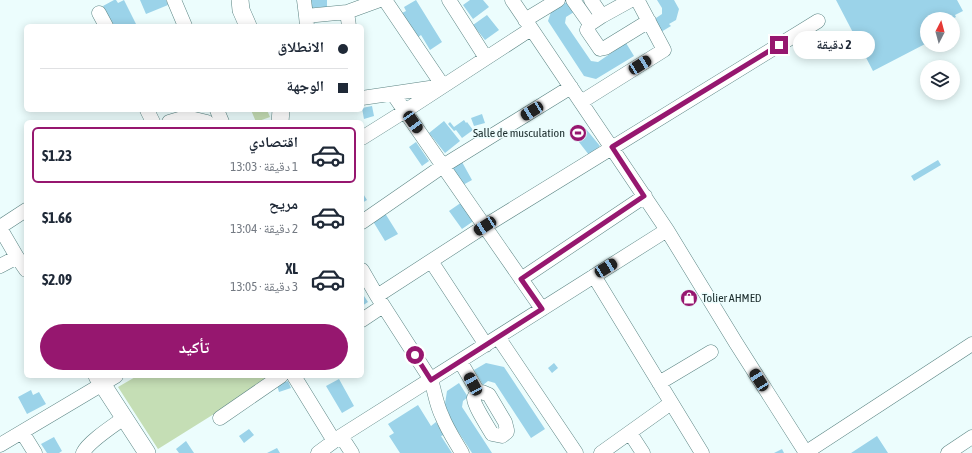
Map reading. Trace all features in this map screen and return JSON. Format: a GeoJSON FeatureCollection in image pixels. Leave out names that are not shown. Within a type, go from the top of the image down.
{"type":"FeatureCollection","features":[{"type":"Feature","properties":{"kind":"main road"},"geometry":{"type":"LineString","coordinates":[[240,0],[241,10],[247,24]]}},
{"type":"Feature","properties":{"kind":"main road"},"geometry":{"type":"LineString","coordinates":[[105,379],[124,418],[147,453]]}},
{"type":"Feature","properties":{"kind":"street"},"geometry":{"type":"LineString","coordinates":[[174,0],[184,24]]}},
{"type":"Feature","properties":{"kind":"street"},"geometry":{"type":"LineString","coordinates":[[304,0],[306,21],[348,19],[380,0]]}},
{"type":"Feature","properties":{"kind":"street"},"geometry":{"type":"LineString","coordinates":[[385,0],[443,86]]}},
{"type":"Feature","properties":{"kind":"street"},"geometry":{"type":"LineString","coordinates":[[449,0],[486,58]]}},
{"type":"Feature","properties":{"kind":"street"},"geometry":{"type":"LineString","coordinates":[[512,0],[667,230],[805,453],[972,344]]}},
{"type":"Feature","properties":{"kind":"street"},"geometry":{"type":"LineString","coordinates":[[364,137],[486,58],[558,0]]}},
{"type":"Feature","properties":{"kind":"street"},"geometry":{"type":"LineString","coordinates":[[573,0],[590,24]]}},
{"type":"Feature","properties":{"kind":"street"},"geometry":{"type":"LineString","coordinates":[[592,0],[602,16]]}},
{"type":"Feature","properties":{"kind":"street"},"geometry":{"type":"LineString","coordinates":[[581,102],[664,50],[638,1],[632,0],[590,24],[587,30],[600,49],[605,48],[649,22]]}},
{"type":"Feature","properties":{"kind":"street"},"geometry":{"type":"LineString","coordinates":[[100,13],[105,24]]}},
{"type":"Feature","properties":{"kind":"street"},"geometry":{"type":"LineString","coordinates":[[364,318],[380,301],[431,261],[612,147],[818,21]]}},
{"type":"Feature","properties":{"kind":"street"},"geometry":{"type":"LineString","coordinates":[[364,98],[443,86]]}},
{"type":"Feature","properties":{"kind":"street"},"geometry":{"type":"LineString","coordinates":[[364,221],[443,166],[571,87]]}},
{"type":"Feature","properties":{"kind":"street"},"geometry":{"type":"LineString","coordinates":[[393,94],[542,309]]}},
{"type":"Feature","properties":{"kind":"street"},"geometry":{"type":"LineString","coordinates":[[176,120],[186,117],[199,120]]}},
{"type":"Feature","properties":{"kind":"street"},"geometry":{"type":"LineString","coordinates":[[521,279],[644,196]]}},
{"type":"Feature","properties":{"kind":"street"},"geometry":{"type":"LineString","coordinates":[[24,211],[0,227],[24,267]]}},
{"type":"Feature","properties":{"kind":"street"},"geometry":{"type":"LineString","coordinates":[[318,453],[667,230]]}},
{"type":"Feature","properties":{"kind":"street"},"geometry":{"type":"LineString","coordinates":[[0,266],[17,257]]}},
{"type":"Feature","properties":{"kind":"street"},"geometry":{"type":"LineString","coordinates":[[431,261],[486,345]]}},
{"type":"Feature","properties":{"kind":"street"},"geometry":{"type":"LineString","coordinates":[[364,273],[431,380],[435,399],[442,416],[462,453]]}},
{"type":"Feature","properties":{"kind":"street"},"geometry":{"type":"LineString","coordinates":[[594,276],[702,453]]}},
{"type":"Feature","properties":{"kind":"street"},"geometry":{"type":"LineString","coordinates":[[498,337],[576,453]]}},
{"type":"Feature","properties":{"kind":"street"},"geometry":{"type":"LineString","coordinates":[[659,383],[711,352]]}},
{"type":"Feature","properties":{"kind":"street"},"geometry":{"type":"LineString","coordinates":[[460,361],[478,392]]}},
{"type":"Feature","properties":{"kind":"street"},"geometry":{"type":"LineString","coordinates":[[220,418],[278,378]]}},
{"type":"Feature","properties":{"kind":"street"},"geometry":{"type":"LineString","coordinates":[[295,378],[338,439],[352,453]]}},
{"type":"Feature","properties":{"kind":"street"},"geometry":{"type":"LineString","coordinates":[[0,445],[105,379]]}},
{"type":"Feature","properties":{"kind":"street"},"geometry":{"type":"LineString","coordinates":[[601,453],[671,403]]}},
{"type":"Feature","properties":{"kind":"street"},"geometry":{"type":"LineString","coordinates":[[83,453],[89,445],[124,418]]}},
{"type":"Feature","properties":{"kind":"street"},"geometry":{"type":"LineString","coordinates":[[22,432],[34,453]]}},
{"type":"Feature","properties":{"kind":"street"},"geometry":{"type":"LineString","coordinates":[[630,432],[643,453]]}},
{"type":"Feature","properties":{"kind":"street"},"geometry":{"type":"LineString","coordinates":[[948,453],[972,437]]}},
{"type":"Feature","properties":{"kind":"green space"},"geometry":{"type":"Polygon","coordinates":[[[252,112],[268,112],[270,117],[262,120],[255,120],[252,112]]]}},
{"type":"Feature","properties":{"kind":"green space"},"geometry":{"type":"Polygon","coordinates":[[[134,378],[272,378],[158,449],[118,387],[134,378]]]}},
{"type":"Feature","properties":{"kind":"building"},"geometry":{"type":"Polygon","coordinates":[[[114,0],[118,3],[124,0],[136,24],[113,24],[103,6],[114,0]]]}},
{"type":"Feature","properties":{"kind":"building"},"geometry":{"type":"Polygon","coordinates":[[[140,0],[166,0],[168,5],[146,14],[140,0]]]}},
{"type":"Feature","properties":{"kind":"building"},"geometry":{"type":"Polygon","coordinates":[[[310,0],[327,0],[327,7],[310,8],[310,0]]]}},
{"type":"Feature","properties":{"kind":"building"},"geometry":{"type":"Polygon","coordinates":[[[416,0],[442,42],[430,50],[421,35],[417,38],[402,13],[406,11],[404,7],[416,0]]]}},
{"type":"Feature","properties":{"kind":"building"},"geometry":{"type":"Polygon","coordinates":[[[470,0],[483,0],[489,7],[473,19],[463,5],[470,0]]]}},
{"type":"Feature","properties":{"kind":"building"},"geometry":{"type":"Polygon","coordinates":[[[657,0],[674,0],[679,9],[676,20],[669,24],[671,26],[661,32],[653,20],[662,14],[662,8],[657,0]]]}},
{"type":"Feature","properties":{"kind":"building"},"geometry":{"type":"Polygon","coordinates":[[[836,0],[957,0],[963,11],[960,12],[920,12],[920,47],[873,71],[836,0]]]}},
{"type":"Feature","properties":{"kind":"building"},"geometry":{"type":"Polygon","coordinates":[[[568,1],[574,12],[566,17],[565,23],[591,61],[598,62],[626,43],[634,56],[596,79],[584,76],[548,21],[551,12],[568,1]]]}},
{"type":"Feature","properties":{"kind":"building"},"geometry":{"type":"Polygon","coordinates":[[[487,15],[499,30],[485,40],[473,25],[487,15]]]}},
{"type":"Feature","properties":{"kind":"building"},"geometry":{"type":"Polygon","coordinates":[[[372,106],[374,116],[364,119],[363,112],[364,112],[364,108],[372,106]]]}},
{"type":"Feature","properties":{"kind":"building"},"geometry":{"type":"Polygon","coordinates":[[[482,114],[485,123],[474,126],[471,118],[482,114]]]}},
{"type":"Feature","properties":{"kind":"building"},"geometry":{"type":"Polygon","coordinates":[[[464,120],[473,130],[462,138],[456,130],[454,131],[448,124],[450,122],[454,127],[464,120]]]}},
{"type":"Feature","properties":{"kind":"building"},"geometry":{"type":"Polygon","coordinates":[[[444,121],[460,141],[445,153],[429,133],[444,121]]]}},
{"type":"Feature","properties":{"kind":"building"},"geometry":{"type":"Polygon","coordinates":[[[586,129],[600,146],[589,155],[575,137],[586,129]]]}},
{"type":"Feature","properties":{"kind":"building"},"geometry":{"type":"Polygon","coordinates":[[[416,142],[429,161],[422,166],[409,147],[416,142]]]}},
{"type":"Feature","properties":{"kind":"building"},"geometry":{"type":"Polygon","coordinates":[[[938,160],[941,165],[914,181],[911,176],[938,160]]]}},
{"type":"Feature","properties":{"kind":"building"},"geometry":{"type":"Polygon","coordinates":[[[462,162],[472,180],[461,186],[451,169],[462,162]]]}},
{"type":"Feature","properties":{"kind":"building"},"geometry":{"type":"Polygon","coordinates":[[[462,202],[475,220],[462,229],[449,211],[462,202]]]}},
{"type":"Feature","properties":{"kind":"building"},"geometry":{"type":"Polygon","coordinates":[[[383,210],[398,234],[385,241],[371,218],[383,210]]]}},
{"type":"Feature","properties":{"kind":"building"},"geometry":{"type":"Polygon","coordinates":[[[364,296],[368,302],[364,305],[364,296]]]}},
{"type":"Feature","properties":{"kind":"building"},"geometry":{"type":"Polygon","coordinates":[[[486,363],[504,367],[545,429],[531,438],[495,383],[488,381],[483,385],[474,370],[486,363]]]}},
{"type":"Feature","properties":{"kind":"building"},"geometry":{"type":"Polygon","coordinates":[[[554,363],[558,368],[552,373],[548,368],[554,363]]]}},
{"type":"Feature","properties":{"kind":"building"},"geometry":{"type":"Polygon","coordinates":[[[339,379],[354,406],[342,413],[326,386],[339,379]]]}},
{"type":"Feature","properties":{"kind":"building"},"geometry":{"type":"Polygon","coordinates":[[[288,381],[291,388],[279,392],[277,385],[288,381]]]}},
{"type":"Feature","properties":{"kind":"building"},"geometry":{"type":"Polygon","coordinates":[[[459,383],[468,397],[463,401],[462,407],[492,453],[472,453],[444,410],[447,391],[459,383]]]}},
{"type":"Feature","properties":{"kind":"building"},"geometry":{"type":"Polygon","coordinates":[[[31,390],[33,395],[39,392],[46,404],[27,414],[18,397],[31,390]]]}},
{"type":"Feature","properties":{"kind":"building"},"geometry":{"type":"Polygon","coordinates":[[[418,405],[431,426],[436,422],[444,435],[441,436],[452,453],[400,453],[389,436],[394,433],[388,424],[418,405]]]}},
{"type":"Feature","properties":{"kind":"building"},"geometry":{"type":"Polygon","coordinates":[[[249,429],[254,435],[244,443],[239,436],[249,429]]]}},
{"type":"Feature","properties":{"kind":"building"},"geometry":{"type":"Polygon","coordinates":[[[877,436],[888,453],[851,453],[877,436]]]}},
{"type":"Feature","properties":{"kind":"building"},"geometry":{"type":"Polygon","coordinates":[[[54,437],[62,451],[59,453],[47,453],[41,444],[54,437]]]}},
{"type":"Feature","properties":{"kind":"building"},"geometry":{"type":"Polygon","coordinates":[[[186,441],[194,453],[179,453],[176,449],[186,441]]]}},
{"type":"Feature","properties":{"kind":"building"},"geometry":{"type":"Polygon","coordinates":[[[277,448],[280,453],[267,453],[277,448]]]}},
{"type":"Feature","properties":{"kind":"building"},"geometry":{"type":"Polygon","coordinates":[[[782,449],[784,453],[774,453],[782,449]]]}},
{"type":"Feature","properties":{"kind":"place","name":"Salle de musculation"},"geometry":{"type":"Point","coordinates":[578,133]}},
{"type":"Feature","properties":{"kind":"place","name":"Tolier AHMED"},"geometry":{"type":"Point","coordinates":[689,298]}},
{"type":"Feature","properties":{"kind":"route"},"geometry":{"type":"LineString","coordinates":[[415,355],[431,380],[542,309],[521,279],[644,196],[612,147],[779,45]]}}]}
